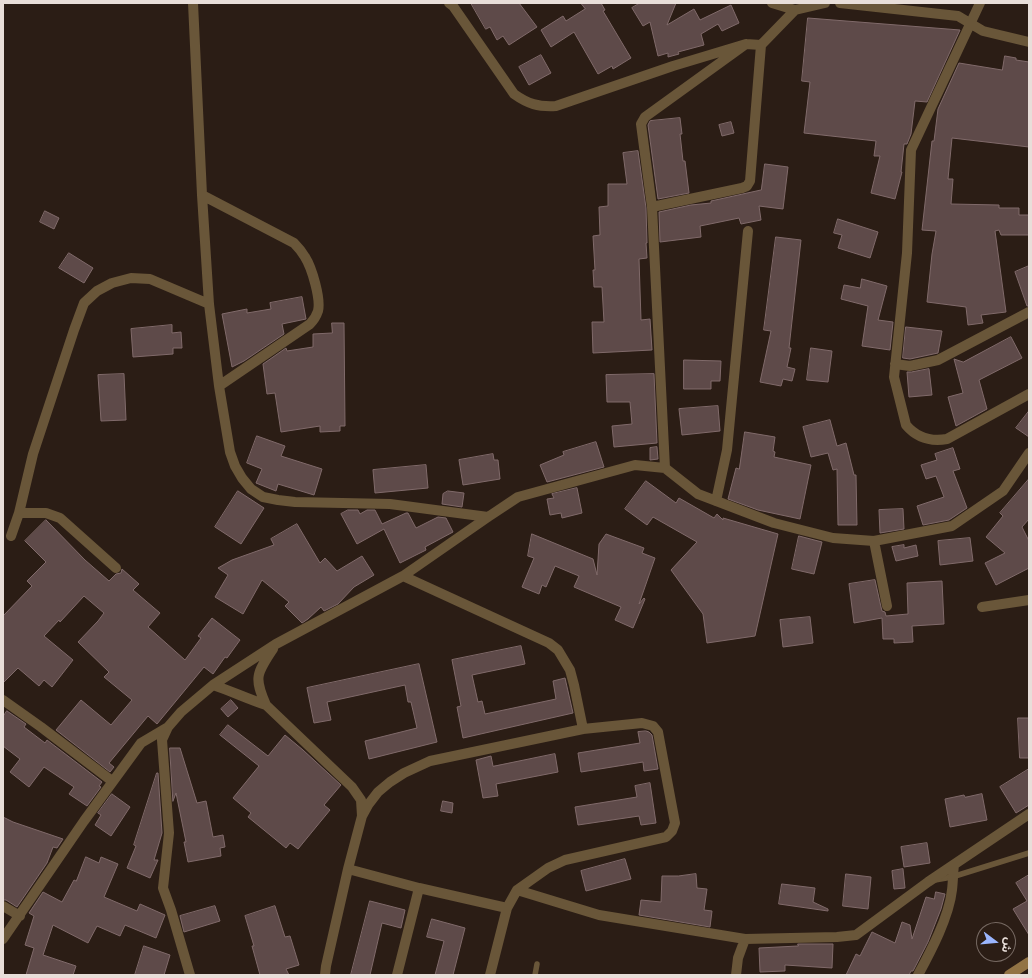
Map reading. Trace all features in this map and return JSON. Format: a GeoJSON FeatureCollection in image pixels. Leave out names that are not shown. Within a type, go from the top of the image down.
{"type":"FeatureCollection","features":[{"type":"Feature","properties":{"kind":"main road"},"geometry":{"type":"LineString","coordinates":[[1009,975],[1029,962]]}},
{"type":"Feature","properties":{"kind":"street"},"geometry":{"type":"LineString","coordinates":[[193,3],[202,195],[209,304],[219,386],[230,452],[235,466],[242,478],[251,488],[263,497],[295,502],[390,504],[488,517]]}},
{"type":"Feature","properties":{"kind":"street"},"geometry":{"type":"LineString","coordinates":[[449,3],[453,6],[514,94],[534,105],[556,106],[673,66],[746,44],[761,45]]}},
{"type":"Feature","properties":{"kind":"street"},"geometry":{"type":"LineString","coordinates":[[772,3],[795,10],[825,3]]}},
{"type":"Feature","properties":{"kind":"street"},"geometry":{"type":"LineString","coordinates":[[840,3],[958,16],[983,31],[1029,42]]}},
{"type":"Feature","properties":{"kind":"street"},"geometry":{"type":"LineString","coordinates":[[980,3],[911,150],[907,253],[894,377],[906,425],[917,436],[932,441],[947,439],[1029,394]]}},
{"type":"Feature","properties":{"kind":"street"},"geometry":{"type":"LineString","coordinates":[[652,207],[742,188],[747,186],[750,182],[761,45],[795,10]]}},
{"type":"Feature","properties":{"kind":"street"},"geometry":{"type":"LineString","coordinates":[[665,468],[652,207],[640,124],[645,117],[746,44]]}},
{"type":"Feature","properties":{"kind":"street"},"geometry":{"type":"LineString","coordinates":[[202,195],[294,243],[306,259],[315,283],[319,304],[316,315],[310,324],[219,386]]}},
{"type":"Feature","properties":{"kind":"street"},"geometry":{"type":"LineString","coordinates":[[716,501],[727,450],[748,231]]}},
{"type":"Feature","properties":{"kind":"street"},"geometry":{"type":"LineString","coordinates":[[11,536],[19,513],[33,454],[84,304],[96,291],[112,283],[131,278],[150,280],[209,304]]}},
{"type":"Feature","properties":{"kind":"street"},"geometry":{"type":"LineString","coordinates":[[895,364],[910,366],[938,360],[1029,312]]}},
{"type":"Feature","properties":{"kind":"street"},"geometry":{"type":"LineString","coordinates":[[190,975],[163,888],[169,833],[162,740],[168,727],[181,712],[213,686],[276,644],[404,576],[518,497],[635,465],[665,468],[698,494],[774,523],[833,538],[874,540],[952,526],[1003,491],[1029,453]]}},
{"type":"Feature","properties":{"kind":"street"},"geometry":{"type":"LineString","coordinates":[[19,513],[46,513],[60,518],[116,568]]}},
{"type":"Feature","properties":{"kind":"street"},"geometry":{"type":"LineString","coordinates":[[874,540],[887,606]]}},
{"type":"Feature","properties":{"kind":"street"},"geometry":{"type":"LineString","coordinates":[[404,576],[549,643],[558,650],[570,670],[583,728]]}},
{"type":"Feature","properties":{"kind":"street"},"geometry":{"type":"LineString","coordinates":[[982,608],[1029,600]]}},
{"type":"Feature","properties":{"kind":"street"},"geometry":{"type":"LineString","coordinates":[[276,644],[258,675],[260,691],[266,705],[352,787],[360,800],[362,816]]}},
{"type":"Feature","properties":{"kind":"street"},"geometry":{"type":"LineString","coordinates":[[213,686],[228,690],[244,698],[266,705]]}},
{"type":"Feature","properties":{"kind":"street"},"geometry":{"type":"LineString","coordinates":[[3,700],[112,781]]}},
{"type":"Feature","properties":{"kind":"street"},"geometry":{"type":"LineString","coordinates":[[325,975],[348,869],[362,816],[378,792],[390,782],[404,773],[430,761],[583,728],[642,723],[653,726],[658,732],[675,823],[672,831],[666,837],[565,860],[548,868],[517,890],[507,908],[490,975]]}},
{"type":"Feature","properties":{"kind":"street"},"geometry":{"type":"LineString","coordinates":[[3,939],[112,781],[141,743],[168,727]]}},
{"type":"Feature","properties":{"kind":"street"},"geometry":{"type":"LineString","coordinates":[[517,890],[599,915],[745,939],[837,937],[856,935],[928,882],[1029,814]]}},
{"type":"Feature","properties":{"kind":"street"},"geometry":{"type":"LineString","coordinates":[[918,975],[933,946],[946,913],[952,891],[954,865]]}},
{"type":"Feature","properties":{"kind":"street"},"geometry":{"type":"LineString","coordinates":[[348,869],[419,888],[507,908]]}},
{"type":"Feature","properties":{"kind":"street"},"geometry":{"type":"LineString","coordinates":[[397,975],[419,888]]}},
{"type":"Feature","properties":{"kind":"street"},"geometry":{"type":"LineString","coordinates":[[3,906],[20,916]]}},
{"type":"Feature","properties":{"kind":"street"},"geometry":{"type":"LineString","coordinates":[[736,975],[738,958],[745,939]]}},
{"type":"Feature","properties":{"kind":"lane"},"geometry":{"type":"LineString","coordinates":[[928,882],[952,877],[1029,853]]}},
{"type":"Feature","properties":{"kind":"lane"},"geometry":{"type":"LineString","coordinates":[[535,975],[537,964]]}},
{"type":"Feature","properties":{"kind":"building"},"geometry":{"type":"Polygon","coordinates":[[[471,3],[519,3],[537,27],[509,45],[503,36],[497,40],[490,27],[486,29],[471,3]]]}},
{"type":"Feature","properties":{"kind":"building"},"geometry":{"type":"Polygon","coordinates":[[[581,3],[601,3],[605,10],[603,11],[631,58],[613,69],[612,66],[598,74],[574,32],[551,47],[541,30],[563,16],[566,21],[585,9],[581,3]]]}},
{"type":"Feature","properties":{"kind":"building"},"geometry":{"type":"Polygon","coordinates":[[[640,3],[676,3],[667,25],[694,9],[700,20],[731,5],[739,23],[722,31],[718,24],[701,34],[704,45],[678,52],[679,54],[668,57],[668,53],[658,56],[650,22],[643,26],[632,8],[640,3]]]}},
{"type":"Feature","properties":{"kind":"building"},"geometry":{"type":"Polygon","coordinates":[[[808,18],[960,30],[927,102],[915,101],[911,134],[907,144],[904,144],[902,172],[895,199],[871,193],[880,156],[874,156],[876,141],[804,133],[810,82],[802,81],[808,18]]]}},
{"type":"Feature","properties":{"kind":"building"},"geometry":{"type":"Polygon","coordinates":[[[541,55],[551,73],[529,85],[519,67],[541,55]]]}},
{"type":"Feature","properties":{"kind":"building"},"geometry":{"type":"Polygon","coordinates":[[[1005,56],[1016,58],[1016,60],[1029,62],[1029,147],[952,138],[948,179],[953,179],[951,204],[999,205],[999,208],[1019,208],[1019,215],[1029,215],[1029,235],[1001,235],[999,230],[995,231],[1006,312],[981,315],[983,323],[968,325],[966,307],[927,302],[936,231],[922,230],[932,141],[934,141],[938,109],[959,63],[1002,70],[1005,56]]]}},
{"type":"Feature","properties":{"kind":"building"},"geometry":{"type":"Polygon","coordinates":[[[680,118],[683,161],[685,161],[689,193],[658,199],[648,125],[650,121],[680,118]]]}},
{"type":"Feature","properties":{"kind":"building"},"geometry":{"type":"Polygon","coordinates":[[[731,122],[734,133],[722,136],[719,125],[731,122]]]}},
{"type":"Feature","properties":{"kind":"building"},"geometry":{"type":"Polygon","coordinates":[[[638,151],[646,208],[647,243],[647,258],[639,259],[641,320],[650,319],[652,350],[593,353],[592,322],[604,322],[602,287],[594,287],[593,270],[595,270],[593,236],[600,235],[599,207],[608,206],[608,184],[627,184],[623,153],[638,151]]]}},
{"type":"Feature","properties":{"kind":"building"},"geometry":{"type":"Polygon","coordinates":[[[765,164],[788,167],[783,209],[759,206],[761,220],[741,224],[739,218],[700,226],[701,237],[660,242],[659,212],[691,205],[711,203],[711,201],[761,190],[765,164]]]}},
{"type":"Feature","properties":{"kind":"building"},"geometry":{"type":"Polygon","coordinates":[[[45,211],[59,218],[54,229],[40,222],[45,211]]]}},
{"type":"Feature","properties":{"kind":"building"},"geometry":{"type":"Polygon","coordinates":[[[838,219],[878,232],[870,258],[838,248],[842,235],[834,233],[838,219]]]}},
{"type":"Feature","properties":{"kind":"building"},"geometry":{"type":"Polygon","coordinates":[[[776,237],[801,240],[789,348],[791,348],[787,367],[795,369],[792,381],[783,379],[781,386],[760,382],[771,331],[764,330],[776,237]]]}},
{"type":"Feature","properties":{"kind":"building"},"geometry":{"type":"Polygon","coordinates":[[[69,253],[93,268],[84,283],[59,268],[69,253]]]}},
{"type":"Feature","properties":{"kind":"building"},"geometry":{"type":"Polygon","coordinates":[[[1029,266],[1029,306],[1027,306],[1015,272],[1029,266]]]}},
{"type":"Feature","properties":{"kind":"building"},"geometry":{"type":"Polygon","coordinates":[[[862,279],[887,286],[878,320],[893,322],[890,350],[862,346],[868,306],[841,299],[844,285],[860,288],[862,279]]]}},
{"type":"Feature","properties":{"kind":"building"},"geometry":{"type":"Polygon","coordinates":[[[302,297],[306,319],[282,324],[284,334],[244,361],[232,367],[222,314],[247,309],[247,313],[271,309],[270,303],[302,297]]]}},
{"type":"Feature","properties":{"kind":"building"},"geometry":{"type":"Polygon","coordinates":[[[332,323],[344,323],[345,426],[340,426],[340,431],[320,432],[320,426],[281,432],[275,393],[267,394],[263,364],[286,348],[287,351],[313,347],[313,334],[332,333],[332,323]]]}},
{"type":"Feature","properties":{"kind":"building"},"geometry":{"type":"Polygon","coordinates":[[[172,325],[172,333],[181,332],[182,348],[173,348],[173,354],[133,357],[131,329],[172,325]]]}},
{"type":"Feature","properties":{"kind":"building"},"geometry":{"type":"Polygon","coordinates":[[[906,327],[942,331],[938,353],[910,359],[903,358],[906,327]]]}},
{"type":"Feature","properties":{"kind":"building"},"geometry":{"type":"Polygon","coordinates":[[[1011,337],[1022,358],[979,380],[987,409],[956,426],[948,397],[963,393],[954,359],[963,362],[1011,337]]]}},
{"type":"Feature","properties":{"kind":"building"},"geometry":{"type":"Polygon","coordinates":[[[811,348],[832,351],[828,382],[807,380],[811,348]]]}},
{"type":"Feature","properties":{"kind":"building"},"geometry":{"type":"Polygon","coordinates":[[[684,360],[721,361],[720,381],[711,381],[711,389],[684,389],[684,360]]]}},
{"type":"Feature","properties":{"kind":"building"},"geometry":{"type":"Polygon","coordinates":[[[929,369],[932,395],[909,397],[907,372],[929,369]]]}},
{"type":"Feature","properties":{"kind":"building"},"geometry":{"type":"Polygon","coordinates":[[[124,374],[126,420],[101,421],[98,375],[124,374]]]}},
{"type":"Feature","properties":{"kind":"building"},"geometry":{"type":"Polygon","coordinates":[[[654,374],[657,443],[614,447],[612,426],[632,424],[630,402],[607,402],[606,375],[654,374]]]}},
{"type":"Feature","properties":{"kind":"building"},"geometry":{"type":"Polygon","coordinates":[[[718,406],[720,431],[682,435],[679,409],[718,406]]]}},
{"type":"Feature","properties":{"kind":"building"},"geometry":{"type":"Polygon","coordinates":[[[1029,411],[1029,437],[1016,428],[1029,411]]]}},
{"type":"Feature","properties":{"kind":"building"},"geometry":{"type":"Polygon","coordinates":[[[830,420],[837,446],[846,443],[854,475],[856,475],[857,525],[838,525],[837,469],[833,470],[828,453],[811,457],[803,427],[830,420]]]}},
{"type":"Feature","properties":{"kind":"building"},"geometry":{"type":"Polygon","coordinates":[[[745,432],[775,437],[773,451],[775,452],[774,457],[811,465],[800,519],[758,510],[728,499],[736,468],[739,469],[745,432]]]}},
{"type":"Feature","properties":{"kind":"building"},"geometry":{"type":"Polygon","coordinates":[[[257,436],[285,446],[281,456],[322,469],[314,495],[278,484],[276,491],[256,483],[262,469],[247,463],[257,436]]]}},
{"type":"Feature","properties":{"kind":"building"},"geometry":{"type":"Polygon","coordinates":[[[596,442],[604,467],[547,482],[540,465],[564,455],[563,452],[596,442]]]}},
{"type":"Feature","properties":{"kind":"building"},"geometry":{"type":"Polygon","coordinates":[[[657,447],[658,459],[650,460],[650,448],[657,447]]]}},
{"type":"Feature","properties":{"kind":"building"},"geometry":{"type":"Polygon","coordinates":[[[953,448],[960,469],[953,471],[967,508],[949,520],[923,525],[917,506],[944,497],[936,476],[926,479],[921,465],[937,460],[935,454],[953,448]]]}},
{"type":"Feature","properties":{"kind":"building"},"geometry":{"type":"Polygon","coordinates":[[[493,454],[494,460],[498,460],[500,479],[463,485],[459,460],[493,454]]]}},
{"type":"Feature","properties":{"kind":"building"},"geometry":{"type":"Polygon","coordinates":[[[426,465],[428,488],[375,493],[373,470],[426,465]]]}},
{"type":"Feature","properties":{"kind":"building"},"geometry":{"type":"Polygon","coordinates":[[[1029,479],[1029,519],[1022,527],[1029,541],[1029,568],[996,585],[985,563],[1005,553],[986,537],[1003,516],[1000,513],[1029,479]]]}},
{"type":"Feature","properties":{"kind":"building"},"geometry":{"type":"Polygon","coordinates":[[[646,481],[676,503],[679,498],[714,518],[717,514],[723,520],[723,518],[778,534],[755,636],[707,643],[703,614],[671,570],[697,542],[653,517],[647,525],[625,509],[646,481]]]}},
{"type":"Feature","properties":{"kind":"building"},"geometry":{"type":"Polygon","coordinates":[[[577,488],[582,513],[562,518],[561,513],[550,515],[547,499],[554,498],[552,494],[577,488]]]}},
{"type":"Feature","properties":{"kind":"building"},"geometry":{"type":"Polygon","coordinates":[[[238,491],[264,508],[241,544],[215,527],[238,491]]]}},
{"type":"Feature","properties":{"kind":"building"},"geometry":{"type":"Polygon","coordinates":[[[448,491],[464,493],[462,507],[442,504],[443,494],[448,491]]]}},
{"type":"Feature","properties":{"kind":"building"},"geometry":{"type":"Polygon","coordinates":[[[903,509],[904,529],[880,533],[879,510],[903,509]]]}},
{"type":"Feature","properties":{"kind":"building"},"geometry":{"type":"Polygon","coordinates":[[[348,510],[358,510],[360,514],[367,510],[375,510],[382,524],[408,513],[416,528],[438,517],[446,518],[453,532],[425,547],[426,550],[400,563],[384,529],[357,544],[341,514],[348,510]]]}},
{"type":"Feature","properties":{"kind":"building"},"geometry":{"type":"Polygon","coordinates":[[[46,520],[85,560],[109,581],[116,574],[121,573],[122,569],[139,584],[133,590],[160,613],[148,627],[185,660],[201,638],[198,636],[212,618],[240,640],[213,674],[204,667],[157,724],[148,716],[109,763],[114,767],[110,772],[56,730],[81,700],[111,725],[132,700],[104,677],[109,672],[78,642],[104,613],[84,596],[60,622],[59,620],[44,636],[73,660],[52,687],[44,680],[39,686],[18,668],[3,683],[3,616],[32,586],[27,581],[46,562],[25,541],[46,520]]]}},
{"type":"Feature","properties":{"kind":"building"},"geometry":{"type":"Polygon","coordinates":[[[297,524],[320,563],[325,558],[337,571],[362,556],[374,575],[354,587],[338,604],[324,611],[321,607],[302,623],[285,606],[289,602],[262,580],[243,614],[215,597],[228,575],[218,568],[232,560],[274,545],[271,539],[297,524]]]}},
{"type":"Feature","properties":{"kind":"building"},"geometry":{"type":"Polygon","coordinates":[[[532,534],[593,559],[597,575],[599,544],[606,534],[644,548],[642,553],[655,558],[639,604],[644,598],[645,599],[633,628],[615,620],[621,607],[574,587],[579,576],[555,566],[546,587],[542,585],[539,594],[522,587],[534,558],[528,556],[532,534]]]}},
{"type":"Feature","properties":{"kind":"building"},"geometry":{"type":"Polygon","coordinates":[[[799,536],[822,542],[814,574],[792,569],[799,536]]]}},
{"type":"Feature","properties":{"kind":"building"},"geometry":{"type":"Polygon","coordinates":[[[970,538],[973,561],[940,565],[938,541],[970,538]]]}},
{"type":"Feature","properties":{"kind":"building"},"geometry":{"type":"Polygon","coordinates":[[[904,545],[904,548],[916,545],[918,556],[896,561],[892,547],[904,545]]]}},
{"type":"Feature","properties":{"kind":"building"},"geometry":{"type":"Polygon","coordinates":[[[875,580],[882,611],[885,612],[886,616],[908,614],[907,583],[942,581],[944,624],[912,626],[913,642],[894,643],[894,639],[883,639],[882,618],[854,623],[849,584],[875,580]]]}},
{"type":"Feature","properties":{"kind":"building"},"geometry":{"type":"Polygon","coordinates":[[[810,617],[813,643],[783,647],[780,620],[810,617]]]}},
{"type":"Feature","properties":{"kind":"building"},"geometry":{"type":"Polygon","coordinates":[[[521,646],[525,664],[472,675],[478,702],[482,701],[485,714],[556,699],[553,681],[565,678],[573,713],[463,738],[457,707],[461,706],[452,660],[521,646]]]}},
{"type":"Feature","properties":{"kind":"building"},"geometry":{"type":"Polygon","coordinates":[[[419,664],[437,742],[369,759],[365,741],[417,728],[411,702],[408,702],[405,685],[327,702],[331,720],[314,723],[307,688],[419,664]]]}},
{"type":"Feature","properties":{"kind":"building"},"geometry":{"type":"Polygon","coordinates":[[[231,700],[238,708],[228,717],[221,709],[231,700]]]}},
{"type":"Feature","properties":{"kind":"building"},"geometry":{"type":"Polygon","coordinates":[[[7,711],[26,724],[24,727],[45,743],[47,740],[102,782],[99,786],[101,787],[87,806],[69,794],[74,787],[44,767],[29,787],[10,772],[20,759],[3,746],[3,717],[7,711]]]}},
{"type":"Feature","properties":{"kind":"building"},"geometry":{"type":"Polygon","coordinates":[[[1018,718],[1029,718],[1029,758],[1020,758],[1018,718]]]}},
{"type":"Feature","properties":{"kind":"building"},"geometry":{"type":"Polygon","coordinates":[[[228,725],[268,756],[285,735],[341,785],[324,805],[330,810],[298,849],[290,843],[286,848],[248,817],[251,813],[233,798],[259,766],[220,735],[228,725]]]}},
{"type":"Feature","properties":{"kind":"building"},"geometry":{"type":"Polygon","coordinates":[[[646,731],[652,735],[658,769],[644,771],[643,762],[581,772],[578,753],[640,743],[638,732],[646,731]]]}},
{"type":"Feature","properties":{"kind":"building"},"geometry":{"type":"Polygon","coordinates":[[[170,748],[180,748],[197,803],[206,801],[213,837],[223,835],[225,847],[220,848],[221,856],[188,862],[184,842],[186,842],[176,793],[173,801],[170,748]]]}},
{"type":"Feature","properties":{"kind":"building"},"geometry":{"type":"Polygon","coordinates":[[[555,754],[558,772],[496,784],[498,796],[483,798],[476,760],[491,756],[493,766],[555,754]]]}},
{"type":"Feature","properties":{"kind":"building"},"geometry":{"type":"Polygon","coordinates":[[[1029,769],[1029,805],[1016,813],[1000,787],[1029,769]]]}},
{"type":"Feature","properties":{"kind":"building"},"geometry":{"type":"Polygon","coordinates":[[[157,773],[162,833],[154,860],[158,860],[150,878],[127,868],[136,846],[134,845],[157,773]]]}},
{"type":"Feature","properties":{"kind":"building"},"geometry":{"type":"Polygon","coordinates":[[[650,783],[656,823],[641,825],[639,816],[578,825],[575,807],[637,797],[635,786],[650,783]]]}},
{"type":"Feature","properties":{"kind":"building"},"geometry":{"type":"Polygon","coordinates":[[[112,794],[130,807],[111,836],[95,825],[101,815],[98,813],[112,794]]]}},
{"type":"Feature","properties":{"kind":"building"},"geometry":{"type":"Polygon","coordinates":[[[982,794],[987,820],[950,827],[945,799],[964,795],[965,797],[982,794]]]}},
{"type":"Feature","properties":{"kind":"building"},"geometry":{"type":"Polygon","coordinates":[[[443,801],[453,803],[452,813],[441,811],[443,801]]]}},
{"type":"Feature","properties":{"kind":"building"},"geometry":{"type":"Polygon","coordinates":[[[3,817],[13,822],[63,839],[57,848],[53,847],[47,863],[17,907],[6,900],[3,900],[3,817]]]}},
{"type":"Feature","properties":{"kind":"building"},"geometry":{"type":"Polygon","coordinates":[[[927,843],[930,863],[904,867],[901,847],[927,843]]]}},
{"type":"Feature","properties":{"kind":"building"},"geometry":{"type":"Polygon","coordinates":[[[86,857],[99,863],[101,857],[118,864],[104,897],[137,911],[140,904],[165,915],[156,938],[125,925],[120,936],[97,926],[88,943],[53,925],[43,955],[76,966],[73,975],[26,975],[34,948],[25,945],[34,916],[29,913],[43,892],[62,902],[74,880],[76,881],[86,857]]]}},
{"type":"Feature","properties":{"kind":"building"},"geometry":{"type":"Polygon","coordinates":[[[625,859],[631,879],[586,891],[581,871],[625,859]]]}},
{"type":"Feature","properties":{"kind":"building"},"geometry":{"type":"Polygon","coordinates":[[[903,869],[905,888],[894,889],[892,871],[903,869]]]}},
{"type":"Feature","properties":{"kind":"building"},"geometry":{"type":"Polygon","coordinates":[[[696,874],[697,888],[707,889],[704,910],[712,911],[710,927],[639,915],[641,900],[661,902],[662,876],[696,874]]]}},
{"type":"Feature","properties":{"kind":"building"},"geometry":{"type":"Polygon","coordinates":[[[846,874],[871,877],[868,909],[843,906],[846,874]]]}},
{"type":"Feature","properties":{"kind":"building"},"geometry":{"type":"Polygon","coordinates":[[[1029,875],[1029,935],[1013,909],[1027,901],[1016,883],[1029,875]]]}},
{"type":"Feature","properties":{"kind":"building"},"geometry":{"type":"Polygon","coordinates":[[[782,884],[815,888],[813,902],[828,909],[828,911],[779,904],[782,884]]]}},
{"type":"Feature","properties":{"kind":"building"},"geometry":{"type":"Polygon","coordinates":[[[936,892],[945,894],[941,909],[928,942],[913,971],[911,971],[909,975],[846,975],[856,954],[860,956],[872,932],[895,943],[902,922],[910,925],[912,939],[926,897],[934,899],[936,892]]]}},
{"type":"Feature","properties":{"kind":"building"},"geometry":{"type":"Polygon","coordinates":[[[370,901],[405,910],[401,928],[382,923],[370,975],[351,975],[370,901]]]}},
{"type":"Feature","properties":{"kind":"building"},"geometry":{"type":"Polygon","coordinates":[[[215,906],[220,921],[184,932],[180,916],[215,906]]]}},
{"type":"Feature","properties":{"kind":"building"},"geometry":{"type":"Polygon","coordinates":[[[275,906],[285,937],[290,936],[299,965],[286,969],[289,975],[260,975],[252,946],[254,946],[245,916],[275,906]]]}},
{"type":"Feature","properties":{"kind":"building"},"geometry":{"type":"Polygon","coordinates":[[[432,919],[465,928],[453,975],[435,975],[444,941],[427,937],[432,919]]]}},
{"type":"Feature","properties":{"kind":"building"},"geometry":{"type":"Polygon","coordinates":[[[798,944],[833,944],[832,968],[785,965],[785,971],[760,972],[759,948],[798,946],[798,944]]]}},
{"type":"Feature","properties":{"kind":"building"},"geometry":{"type":"Polygon","coordinates":[[[144,946],[170,955],[164,975],[135,975],[144,946]]]}}]}
